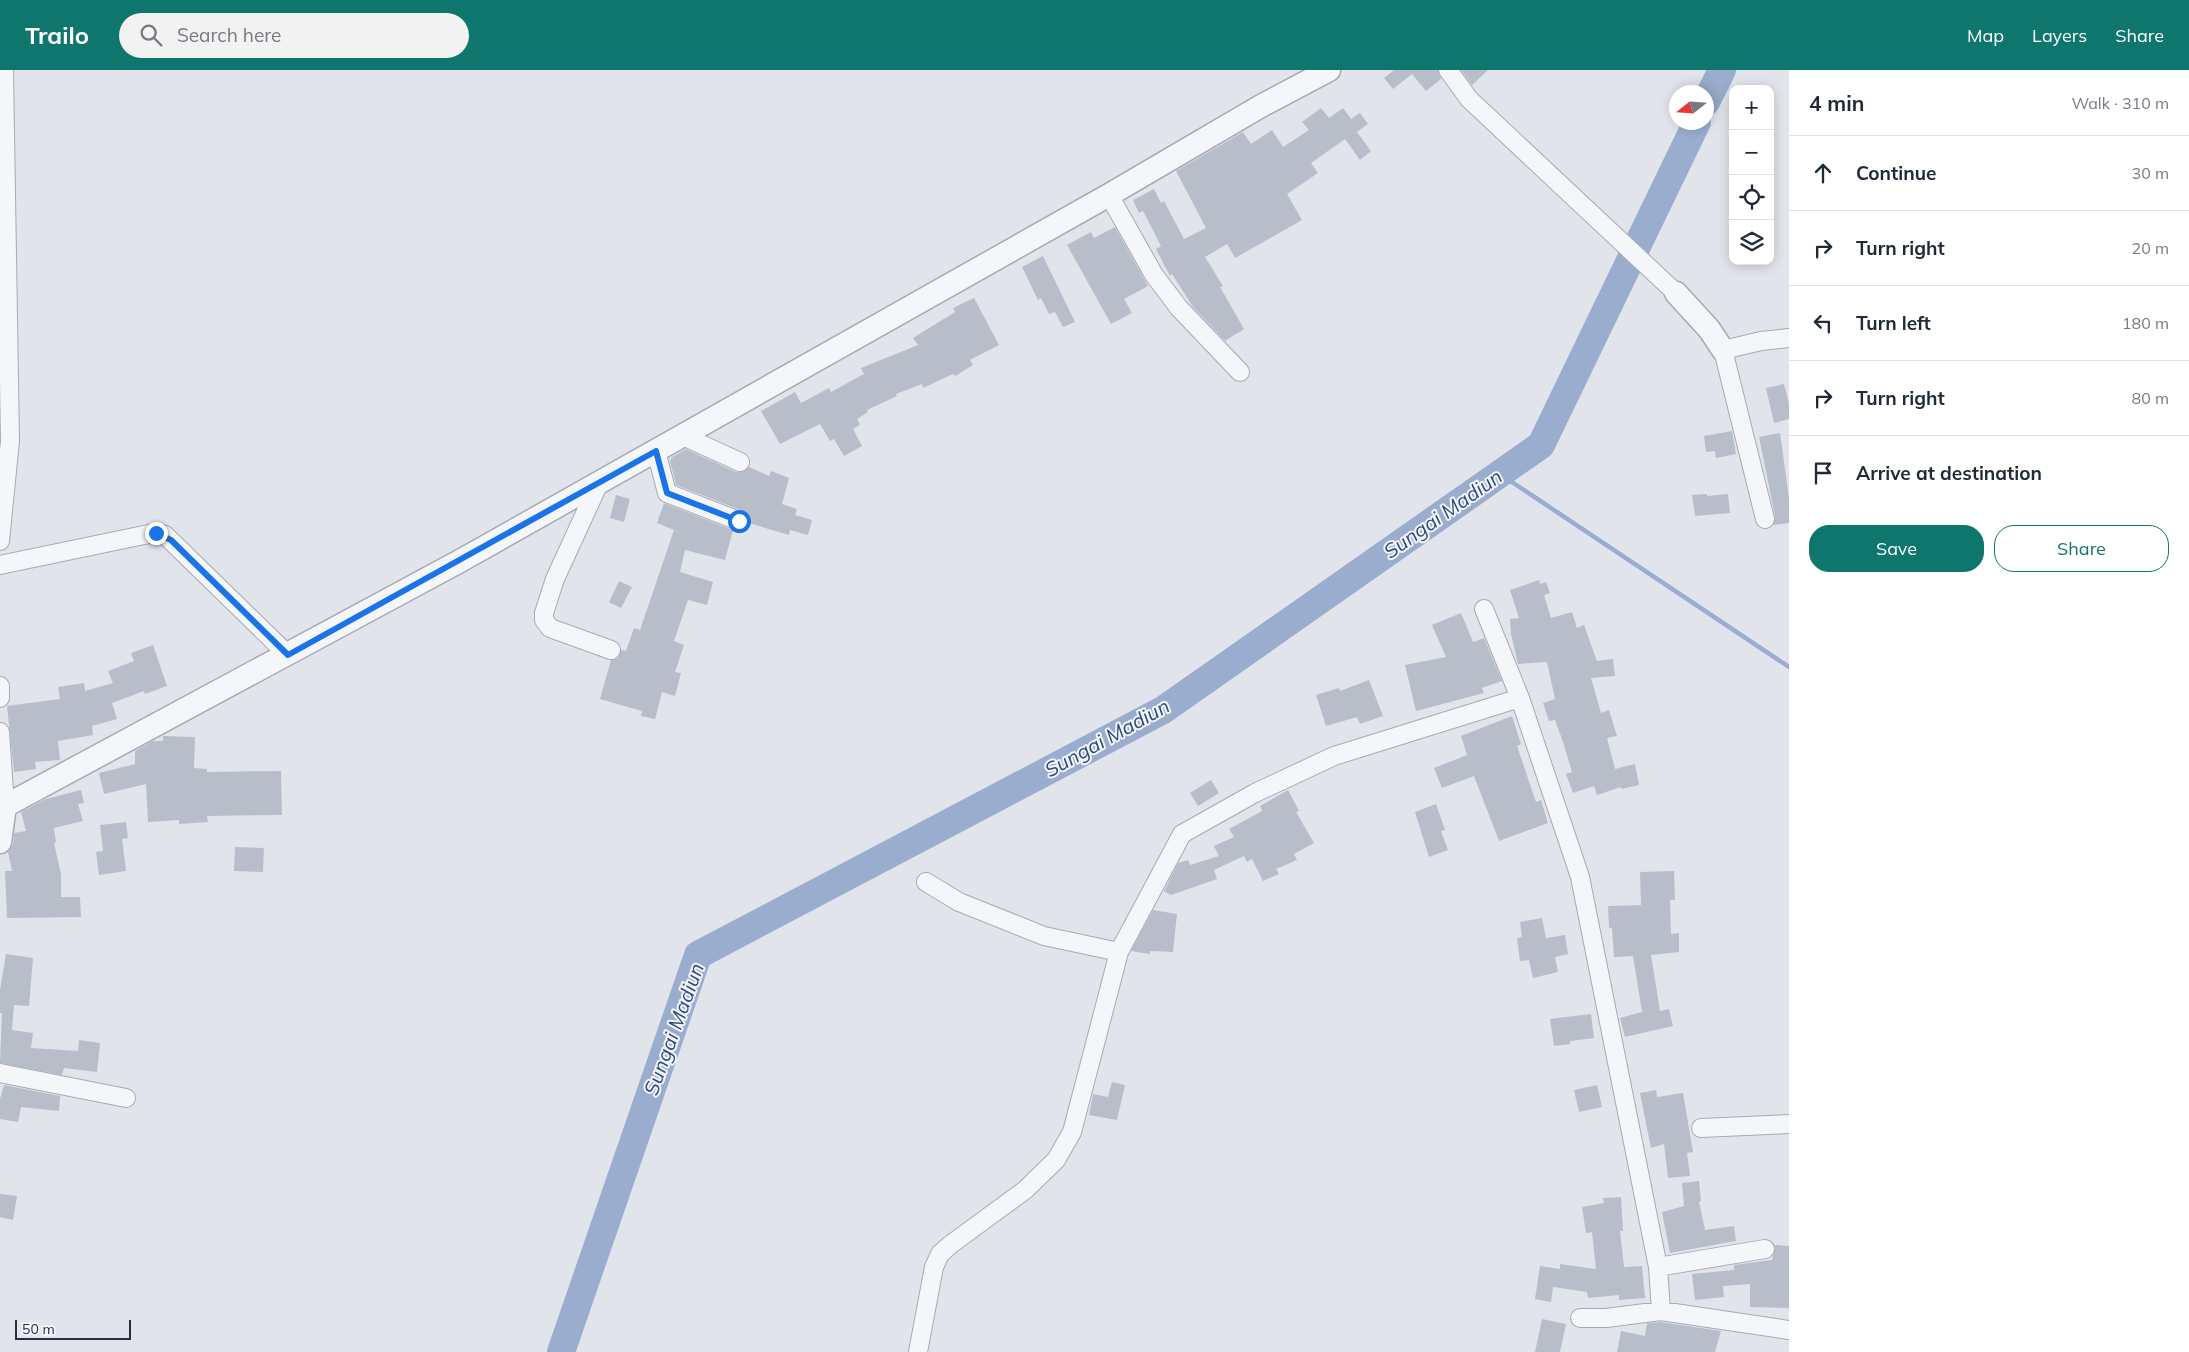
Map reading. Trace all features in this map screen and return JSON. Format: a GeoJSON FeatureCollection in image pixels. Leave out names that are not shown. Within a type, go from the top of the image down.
{"type":"FeatureCollection","features":[{"type":"Feature","properties":{"kind":"street"},"geometry":{"type":"LineString","coordinates":[[0,541],[5,441],[4,70]]}},
{"type":"Feature","properties":{"kind":"street"},"geometry":{"type":"LineString","coordinates":[[5,806],[288,655],[600,483],[1109,195],[1261,106],[1329,70]]}},
{"type":"Feature","properties":{"kind":"street"},"geometry":{"type":"LineString","coordinates":[[1448,70],[1469,99],[1676,293],[1709,329],[1724,350],[1765,519]]}},
{"type":"Feature","properties":{"kind":"street"},"geometry":{"type":"LineString","coordinates":[[1109,195],[1154,275],[1180,308],[1240,372]]}},
{"type":"Feature","properties":{"kind":"street"},"geometry":{"type":"LineString","coordinates":[[1724,350],[1761,340],[1789,338]]}},
{"type":"Feature","properties":{"kind":"street"},"geometry":{"type":"LineString","coordinates":[[684,436],[740,462]]}},
{"type":"Feature","properties":{"kind":"street"},"geometry":{"type":"LineString","coordinates":[[656,451],[667,493],[739,521]]}},
{"type":"Feature","properties":{"kind":"street"},"geometry":{"type":"LineString","coordinates":[[600,483],[555,579],[544,613],[544,620],[550,628],[611,650]]}},
{"type":"Feature","properties":{"kind":"street"},"geometry":{"type":"LineString","coordinates":[[0,565],[144,535],[156,533],[165,535],[288,655]]}},
{"type":"Feature","properties":{"kind":"street"},"geometry":{"type":"LineString","coordinates":[[1484,609],[1520,698],[1580,877],[1658,1267],[1661,1311]]}},
{"type":"Feature","properties":{"kind":"street"},"geometry":{"type":"LineString","coordinates":[[0,686],[0,698]]}},
{"type":"Feature","properties":{"kind":"street"},"geometry":{"type":"LineString","coordinates":[[918,1352],[934,1267],[940,1254],[1026,1190],[1056,1160],[1072,1132],[1119,952],[1182,834],[1255,793],[1334,756],[1520,698]]}},
{"type":"Feature","properties":{"kind":"street"},"geometry":{"type":"LineString","coordinates":[[0,732],[5,806],[0,842]]}},
{"type":"Feature","properties":{"kind":"street"},"geometry":{"type":"LineString","coordinates":[[926,882],[959,902],[1044,936],[1119,952]]}},
{"type":"Feature","properties":{"kind":"street"},"geometry":{"type":"LineString","coordinates":[[0,1073],[126,1098]]}},
{"type":"Feature","properties":{"kind":"street"},"geometry":{"type":"LineString","coordinates":[[1701,1128],[1789,1124]]}},
{"type":"Feature","properties":{"kind":"street"},"geometry":{"type":"LineString","coordinates":[[1658,1267],[1765,1249]]}},
{"type":"Feature","properties":{"kind":"street"},"geometry":{"type":"LineString","coordinates":[[1580,1318],[1606,1318],[1661,1311],[1789,1330]]}},
{"type":"Feature","properties":{"kind":"building"},"geometry":{"type":"Polygon","coordinates":[[[1394,70],[1438,70],[1441,79],[1426,91],[1412,74],[1393,89],[1384,78],[1394,70]]]}},
{"type":"Feature","properties":{"kind":"building"},"geometry":{"type":"Polygon","coordinates":[[[1461,70],[1488,70],[1472,85],[1461,70]]]}},
{"type":"Feature","properties":{"kind":"building"},"geometry":{"type":"Polygon","coordinates":[[[1321,108],[1329,118],[1343,108],[1351,119],[1360,113],[1368,124],[1357,132],[1371,151],[1360,160],[1345,139],[1311,163],[1318,173],[1287,194],[1302,220],[1235,258],[1227,244],[1205,257],[1223,286],[1220,287],[1244,329],[1225,341],[1193,307],[1172,274],[1170,276],[1156,249],[1161,246],[1143,211],[1139,213],[1133,200],[1154,189],[1161,203],[1164,201],[1184,239],[1206,228],[1176,171],[1243,132],[1251,144],[1272,130],[1283,147],[1309,130],[1302,122],[1321,108]]]}},
{"type":"Feature","properties":{"kind":"building"},"geometry":{"type":"Polygon","coordinates":[[[1115,227],[1148,286],[1124,299],[1132,313],[1111,324],[1067,245],[1091,232],[1094,238],[1115,227]]]}},
{"type":"Feature","properties":{"kind":"building"},"geometry":{"type":"Polygon","coordinates":[[[1043,256],[1075,322],[1063,327],[1055,312],[1049,314],[1041,298],[1038,300],[1022,267],[1043,256]]]}},
{"type":"Feature","properties":{"kind":"building"},"geometry":{"type":"Polygon","coordinates":[[[974,298],[999,345],[970,360],[973,365],[955,376],[953,374],[923,388],[922,384],[896,394],[897,396],[867,410],[868,412],[857,419],[860,425],[853,429],[862,446],[844,456],[834,439],[830,441],[820,424],[780,444],[761,411],[795,392],[801,403],[829,388],[831,392],[864,374],[861,368],[918,345],[913,338],[955,312],[953,308],[974,298]]]}},
{"type":"Feature","properties":{"kind":"building"},"geometry":{"type":"Polygon","coordinates":[[[1784,384],[1789,404],[1789,419],[1774,423],[1766,388],[1784,384]]]}},
{"type":"Feature","properties":{"kind":"building"},"geometry":{"type":"Polygon","coordinates":[[[1732,431],[1736,454],[1716,458],[1715,451],[1706,452],[1704,436],[1732,431]]]}},
{"type":"Feature","properties":{"kind":"building"},"geometry":{"type":"Polygon","coordinates":[[[1780,433],[1789,498],[1789,523],[1773,525],[1775,516],[1759,437],[1780,433]]]}},
{"type":"Feature","properties":{"kind":"building"},"geometry":{"type":"Polygon","coordinates":[[[686,449],[736,472],[741,472],[749,467],[769,476],[771,471],[789,478],[782,504],[797,509],[795,515],[812,520],[808,535],[790,530],[789,535],[749,523],[748,515],[743,511],[676,485],[670,461],[672,457],[686,449]]]}},
{"type":"Feature","properties":{"kind":"building"},"geometry":{"type":"Polygon","coordinates":[[[1707,494],[1707,496],[1728,494],[1730,513],[1695,516],[1692,495],[1707,494]]]}},
{"type":"Feature","properties":{"kind":"building"},"geometry":{"type":"Polygon","coordinates":[[[616,495],[630,499],[624,522],[610,518],[616,495]]]}},
{"type":"Feature","properties":{"kind":"building"},"geometry":{"type":"Polygon","coordinates":[[[664,503],[733,530],[725,560],[685,550],[680,572],[713,582],[707,605],[688,600],[674,641],[684,645],[675,672],[681,673],[675,696],[662,692],[655,719],[641,716],[642,711],[600,699],[611,660],[618,658],[621,650],[626,651],[634,628],[640,630],[674,530],[657,523],[664,503]]]}},
{"type":"Feature","properties":{"kind":"building"},"geometry":{"type":"Polygon","coordinates":[[[1539,580],[1540,584],[1546,582],[1550,593],[1544,595],[1551,618],[1572,612],[1577,628],[1584,625],[1597,661],[1613,659],[1615,676],[1591,678],[1601,713],[1609,710],[1617,736],[1607,738],[1615,769],[1635,764],[1639,785],[1621,789],[1621,787],[1597,795],[1594,786],[1573,793],[1566,774],[1572,772],[1563,742],[1555,720],[1549,721],[1543,703],[1555,699],[1547,662],[1518,664],[1511,634],[1510,619],[1519,618],[1510,590],[1539,580]]]}},
{"type":"Feature","properties":{"kind":"building"},"geometry":{"type":"Polygon","coordinates":[[[619,581],[632,587],[621,608],[609,602],[619,581]]]}},
{"type":"Feature","properties":{"kind":"building"},"geometry":{"type":"Polygon","coordinates":[[[1461,613],[1473,642],[1484,638],[1502,681],[1482,688],[1484,693],[1416,711],[1405,665],[1446,657],[1432,625],[1461,613]]]}},
{"type":"Feature","properties":{"kind":"building"},"geometry":{"type":"Polygon","coordinates":[[[153,645],[167,686],[145,694],[144,691],[112,703],[117,719],[92,726],[93,735],[58,741],[60,760],[35,762],[36,769],[14,772],[7,706],[60,699],[58,687],[84,683],[85,691],[113,683],[108,671],[134,661],[131,653],[153,645]]]}},
{"type":"Feature","properties":{"kind":"building"},"geometry":{"type":"Polygon","coordinates":[[[1369,680],[1383,716],[1360,724],[1357,717],[1326,726],[1316,695],[1339,688],[1340,691],[1369,680]]]}},
{"type":"Feature","properties":{"kind":"building"},"geometry":{"type":"Polygon","coordinates":[[[1512,716],[1521,744],[1517,746],[1536,802],[1541,800],[1548,823],[1499,841],[1474,776],[1442,788],[1434,768],[1467,755],[1461,736],[1512,716]]]}},
{"type":"Feature","properties":{"kind":"building"},"geometry":{"type":"Polygon","coordinates":[[[163,736],[195,737],[194,768],[207,769],[207,772],[281,771],[282,815],[207,816],[208,822],[179,824],[179,820],[148,822],[146,784],[104,794],[99,773],[135,764],[135,751],[153,741],[163,741],[163,736]]]}},
{"type":"Feature","properties":{"kind":"building"},"geometry":{"type":"Polygon","coordinates":[[[1211,780],[1219,793],[1198,806],[1190,793],[1211,780]]]}},
{"type":"Feature","properties":{"kind":"building"},"geometry":{"type":"Polygon","coordinates":[[[81,790],[84,803],[78,804],[83,821],[54,828],[56,842],[54,843],[61,874],[61,897],[80,897],[81,917],[7,918],[5,871],[12,871],[8,852],[13,844],[14,833],[26,831],[21,812],[46,799],[81,790]]]}},
{"type":"Feature","properties":{"kind":"building"},"geometry":{"type":"Polygon","coordinates":[[[1288,790],[1299,811],[1296,812],[1314,843],[1294,854],[1297,860],[1276,869],[1279,874],[1263,881],[1252,859],[1247,862],[1244,856],[1214,870],[1217,879],[1171,895],[1164,891],[1178,863],[1188,860],[1190,865],[1219,856],[1214,846],[1234,837],[1229,829],[1262,811],[1260,806],[1288,790]]]}},
{"type":"Feature","properties":{"kind":"building"},"geometry":{"type":"Polygon","coordinates":[[[1436,804],[1445,830],[1441,831],[1448,850],[1429,857],[1415,812],[1436,804]]]}},
{"type":"Feature","properties":{"kind":"building"},"geometry":{"type":"Polygon","coordinates":[[[126,822],[128,838],[122,839],[126,871],[99,875],[96,852],[103,851],[100,825],[126,822]]]}},
{"type":"Feature","properties":{"kind":"building"},"geometry":{"type":"Polygon","coordinates":[[[235,847],[264,848],[263,872],[234,871],[235,847]]]}},
{"type":"Feature","properties":{"kind":"building"},"geometry":{"type":"Polygon","coordinates":[[[1674,871],[1675,900],[1670,900],[1671,934],[1679,933],[1679,952],[1651,955],[1660,1011],[1669,1009],[1673,1026],[1625,1037],[1620,1018],[1642,1012],[1633,956],[1614,957],[1612,928],[1609,928],[1608,906],[1641,905],[1640,872],[1674,871]]]}},
{"type":"Feature","properties":{"kind":"building"},"geometry":{"type":"Polygon","coordinates":[[[1153,910],[1177,914],[1173,952],[1150,951],[1150,954],[1131,951],[1153,910]]]}},
{"type":"Feature","properties":{"kind":"building"},"geometry":{"type":"Polygon","coordinates":[[[1542,918],[1546,938],[1565,935],[1568,954],[1555,957],[1558,972],[1533,978],[1529,960],[1520,961],[1517,938],[1522,937],[1520,922],[1542,918]]]}},
{"type":"Feature","properties":{"kind":"building"},"geometry":{"type":"Polygon","coordinates":[[[6,954],[33,958],[29,1006],[14,1005],[12,1030],[33,1033],[31,1048],[78,1051],[79,1040],[100,1043],[97,1072],[64,1068],[62,1075],[0,1063],[2,1013],[0,1013],[0,990],[6,954]]]}},
{"type":"Feature","properties":{"kind":"building"},"geometry":{"type":"Polygon","coordinates":[[[1591,1014],[1594,1038],[1570,1041],[1570,1044],[1554,1046],[1550,1019],[1591,1014]]]}},
{"type":"Feature","properties":{"kind":"building"},"geometry":{"type":"Polygon","coordinates":[[[1112,1082],[1125,1085],[1117,1120],[1089,1115],[1093,1094],[1108,1097],[1112,1082]]]}},
{"type":"Feature","properties":{"kind":"building"},"geometry":{"type":"Polygon","coordinates":[[[4,1085],[60,1096],[59,1111],[21,1107],[18,1122],[0,1119],[0,1099],[4,1085]]]}},
{"type":"Feature","properties":{"kind":"building"},"geometry":{"type":"Polygon","coordinates":[[[1597,1085],[1602,1107],[1579,1112],[1574,1090],[1597,1085]]]}},
{"type":"Feature","properties":{"kind":"building"},"geometry":{"type":"Polygon","coordinates":[[[1656,1090],[1657,1097],[1683,1093],[1693,1152],[1687,1153],[1690,1176],[1668,1178],[1664,1144],[1651,1148],[1640,1093],[1656,1090]]]}},
{"type":"Feature","properties":{"kind":"building"},"geometry":{"type":"Polygon","coordinates":[[[1699,1181],[1701,1201],[1699,1202],[1705,1230],[1734,1226],[1736,1241],[1670,1253],[1662,1212],[1684,1206],[1682,1183],[1699,1181]]]}},
{"type":"Feature","properties":{"kind":"building"},"geometry":{"type":"Polygon","coordinates":[[[0,1194],[17,1196],[13,1220],[0,1217],[0,1194]]]}},
{"type":"Feature","properties":{"kind":"building"},"geometry":{"type":"Polygon","coordinates":[[[1621,1197],[1623,1231],[1620,1231],[1624,1267],[1642,1266],[1645,1298],[1619,1300],[1619,1295],[1588,1298],[1587,1292],[1553,1287],[1551,1302],[1535,1299],[1540,1266],[1560,1269],[1560,1264],[1596,1269],[1592,1232],[1586,1233],[1582,1207],[1604,1203],[1603,1198],[1621,1197]]]}},
{"type":"Feature","properties":{"kind":"building"},"geometry":{"type":"Polygon","coordinates":[[[1775,1245],[1789,1246],[1789,1308],[1750,1307],[1750,1284],[1723,1286],[1724,1297],[1695,1300],[1692,1274],[1734,1270],[1734,1265],[1772,1260],[1775,1245]]]}},
{"type":"Feature","properties":{"kind":"building"},"geometry":{"type":"Polygon","coordinates":[[[1542,1319],[1566,1324],[1560,1352],[1535,1352],[1542,1319]]]}},
{"type":"Feature","properties":{"kind":"building"},"geometry":{"type":"Polygon","coordinates":[[[1661,1322],[1721,1331],[1715,1352],[1617,1352],[1621,1331],[1645,1336],[1647,1323],[1661,1322]]]}},
{"type":"Feature","properties":{"kind":"waterway","name":"Sungai Madiun"},"geometry":{"type":"LineString","coordinates":[[1714,86],[1722,70]]}},
{"type":"Feature","properties":{"kind":"waterway","name":"Sungai Madiun"},"geometry":{"type":"LineString","coordinates":[[561,1352],[698,955],[1163,710],[1541,445],[1693,130]]}},
{"type":"Feature","properties":{"kind":"waterway"},"geometry":{"type":"LineString","coordinates":[[1500,474],[1789,667]]}},
{"type":"Feature","properties":{"kind":"route"},"geometry":{"type":"LineString","coordinates":[[156,533],[165,535],[171,540],[288,655],[656,451],[667,493],[739,521]]}}]}
